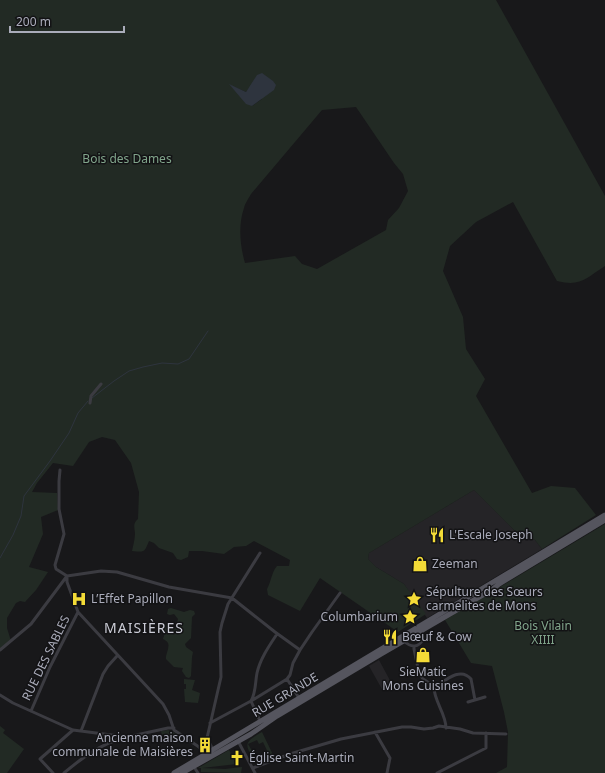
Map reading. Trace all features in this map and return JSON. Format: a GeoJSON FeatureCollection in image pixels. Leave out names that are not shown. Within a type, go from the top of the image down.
{"type":"FeatureCollection","features":[{"type":"Feature","properties":{"kind":"main road","name":"RUE GRANDE"},"geometry":{"type":"LineString","coordinates":[[174,773],[206,757],[235,736],[605,515]]}},
{"type":"Feature","properties":{"kind":"main road","name":"RUE GRANDE"},"geometry":{"type":"LineString","coordinates":[[214,752],[238,742],[292,707],[422,631],[605,520]]}},
{"type":"Feature","properties":{"kind":"main road","name":"RUE GRANDE"},"geometry":{"type":"LineString","coordinates":[[182,773],[194,767],[206,757]]}},
{"type":"Feature","properties":{"kind":"street"},"geometry":{"type":"LineString","coordinates":[[90,403],[90,398],[101,384]]}},
{"type":"Feature","properties":{"kind":"street"},"geometry":{"type":"LineString","coordinates":[[60,470],[59,509],[64,534],[55,568],[61,573],[67,576],[101,571],[117,572],[169,587],[232,598],[277,634],[300,650]]}},
{"type":"Feature","properties":{"kind":"street"},"geometry":{"type":"LineString","coordinates":[[214,752],[207,738],[221,676],[221,628],[228,604],[260,553]]}},
{"type":"Feature","properties":{"kind":"street"},"geometry":{"type":"LineString","coordinates":[[67,576],[67,582],[78,612],[117,656],[163,704],[176,731],[199,747],[206,757]]}},
{"type":"Feature","properties":{"kind":"street"},"geometry":{"type":"LineString","coordinates":[[0,650],[36,619],[67,576]]}},
{"type":"Feature","properties":{"kind":"street"},"geometry":{"type":"LineString","coordinates":[[210,723],[251,701],[287,679],[300,650],[340,593]]}},
{"type":"Feature","properties":{"kind":"street","name":"RUE DES SABLES"},"geometry":{"type":"LineString","coordinates":[[31,711],[78,612]]}},
{"type":"Feature","properties":{"kind":"street"},"geometry":{"type":"LineString","coordinates":[[406,634],[404,641],[409,645],[414,646],[418,645],[422,641],[422,631]]}},
{"type":"Feature","properties":{"kind":"street"},"geometry":{"type":"LineString","coordinates":[[251,701],[254,695],[257,673],[268,648],[277,634]]}},
{"type":"Feature","properties":{"kind":"street"},"geometry":{"type":"LineString","coordinates":[[414,646],[419,674],[423,679],[434,686],[437,686],[456,674],[463,674],[471,679],[475,700]]}},
{"type":"Feature","properties":{"kind":"street"},"geometry":{"type":"LineString","coordinates":[[81,731],[103,674],[117,656]]}},
{"type":"Feature","properties":{"kind":"street"},"geometry":{"type":"LineString","coordinates":[[287,679],[299,698]]}},
{"type":"Feature","properties":{"kind":"street"},"geometry":{"type":"LineString","coordinates":[[434,686],[434,692],[446,719],[446,728]]}},
{"type":"Feature","properties":{"kind":"street"},"geometry":{"type":"LineString","coordinates":[[0,695],[73,730],[127,737]]}},
{"type":"Feature","properties":{"kind":"street"},"geometry":{"type":"LineString","coordinates":[[468,702],[485,697]]}},
{"type":"Feature","properties":{"kind":"street"},"geometry":{"type":"LineString","coordinates":[[251,701],[260,721]]}},
{"type":"Feature","properties":{"kind":"street"},"geometry":{"type":"LineString","coordinates":[[253,768],[290,754],[358,734],[399,729],[402,727],[424,729],[439,726],[460,729],[473,733],[506,734]]}},
{"type":"Feature","properties":{"kind":"street"},"geometry":{"type":"LineString","coordinates":[[64,773],[86,755],[110,742],[168,728],[174,728]]}},
{"type":"Feature","properties":{"kind":"street"},"geometry":{"type":"LineString","coordinates":[[53,773],[40,759],[73,730]]}},
{"type":"Feature","properties":{"kind":"street"},"geometry":{"type":"LineString","coordinates":[[375,732],[390,758],[388,773]]}},
{"type":"Feature","properties":{"kind":"street"},"geometry":{"type":"LineString","coordinates":[[437,773],[486,748],[486,733]]}},
{"type":"Feature","properties":{"kind":"street"},"geometry":{"type":"LineString","coordinates":[[235,736],[255,773]]}},
{"type":"Feature","properties":{"kind":"street"},"geometry":{"type":"LineString","coordinates":[[194,767],[198,773]]}},
{"type":"Feature","properties":{"kind":"shaded area"},"geometry":{"type":"Polygon","coordinates":[[[262,73],[276,85],[274,90],[252,106],[246,104],[229,84],[246,92],[257,75],[262,73]]]}},
{"type":"Feature","properties":{"kind":"shaded area"},"geometry":{"type":"Polygon","coordinates":[[[474,490],[514,530],[535,540],[542,549],[427,618],[404,584],[376,567],[368,559],[369,553],[474,490]]]}},
{"type":"Feature","properties":{"kind":"shaded area"},"geometry":{"type":"Polygon","coordinates":[[[379,660],[393,686],[383,691],[369,666],[379,660]]]}},
{"type":"Feature","properties":{"kind":"green space","name":"Bois des Dames"},"geometry":{"type":"Polygon","coordinates":[[[0,0],[496,0],[605,196],[605,266],[588,278],[578,282],[565,283],[557,281],[513,202],[476,222],[450,246],[443,271],[463,317],[466,349],[485,379],[476,396],[532,493],[551,486],[575,488],[596,515],[542,549],[535,540],[514,530],[474,490],[369,553],[368,559],[376,567],[404,584],[426,614],[398,632],[320,578],[300,611],[268,595],[267,589],[275,568],[277,566],[289,566],[290,560],[254,541],[246,546],[234,547],[224,554],[189,551],[188,557],[181,560],[177,559],[173,553],[159,548],[154,543],[149,541],[144,551],[132,551],[135,536],[134,524],[138,519],[139,492],[131,463],[115,440],[102,437],[89,442],[73,466],[53,463],[37,483],[32,492],[57,493],[58,510],[41,517],[43,534],[29,567],[48,572],[36,590],[25,602],[20,601],[16,603],[7,618],[7,628],[11,641],[0,650],[0,0]],[[230,85],[252,106],[262,99],[249,88],[246,92],[230,85]],[[356,107],[322,110],[251,194],[246,202],[240,228],[245,263],[295,256],[302,264],[317,269],[386,230],[388,220],[399,208],[408,191],[403,174],[356,107]]]}},
{"type":"Feature","properties":{"kind":"green space","name":"Bois Vilain XIIII"},"geometry":{"type":"Polygon","coordinates":[[[605,524],[605,773],[496,773],[507,767],[508,732],[492,666],[471,663],[445,620],[605,524]]]}},
{"type":"Feature","properties":{"kind":"green space"},"geometry":{"type":"Polygon","coordinates":[[[171,608],[184,612],[190,610],[194,611],[195,614],[192,617],[191,638],[185,644],[186,647],[193,652],[191,676],[189,678],[186,677],[182,671],[183,668],[174,667],[166,659],[168,643],[163,639],[165,633],[162,630],[162,626],[167,624],[174,629],[178,619],[174,614],[167,614],[168,609],[171,608]]]}},
{"type":"Feature","properties":{"kind":"green space"},"geometry":{"type":"Polygon","coordinates":[[[184,679],[195,680],[192,690],[200,693],[198,703],[185,702],[184,689],[186,689],[186,684],[184,684],[184,679]]]}},
{"type":"Feature","properties":{"kind":"green space"},"geometry":{"type":"Polygon","coordinates":[[[0,726],[5,730],[3,733],[24,749],[7,773],[0,773],[0,726]]]}},
{"type":"Feature","properties":{"kind":"green space"},"geometry":{"type":"Polygon","coordinates":[[[168,730],[177,734],[163,741],[161,731],[168,730]]]}},
{"type":"Feature","properties":{"kind":"green space"},"geometry":{"type":"Polygon","coordinates":[[[262,732],[275,759],[272,761],[263,742],[259,744],[257,740],[248,744],[259,763],[256,764],[247,745],[251,739],[262,732]]]}},
{"type":"Feature","properties":{"kind":"green space"},"geometry":{"type":"Polygon","coordinates":[[[229,750],[237,764],[202,768],[225,769],[242,767],[241,773],[201,772],[201,768],[198,768],[229,750]]]}},
{"type":"Feature","properties":{"kind":"waterway"},"geometry":{"type":"LineString","coordinates":[[92,398],[129,371],[162,363],[178,364],[189,359],[208,331]]}},
{"type":"Feature","properties":{"kind":"waterway"},"geometry":{"type":"LineString","coordinates":[[0,558],[13,535],[21,516],[24,496],[69,433],[78,413],[88,401]]}},
{"type":"Feature","properties":{"kind":"place","name":"L'Escale Joseph"},"geometry":{"type":"Point","coordinates":[437,535]}},
{"type":"Feature","properties":{"kind":"place","name":"Zeeman"},"geometry":{"type":"Point","coordinates":[420,564]}},
{"type":"Feature","properties":{"kind":"place","name":"L’Effet Papillon"},"geometry":{"type":"Point","coordinates":[79,599]}},
{"type":"Feature","properties":{"kind":"place","name":"Sépulture des Sœurs carmelites de Mons"},"geometry":{"type":"Point","coordinates":[414,599]}},
{"type":"Feature","properties":{"kind":"place","name":"Columbarium"},"geometry":{"type":"Point","coordinates":[410,617]}},
{"type":"Feature","properties":{"kind":"place","name":"Bœuf & Cow"},"geometry":{"type":"Point","coordinates":[390,637]}},
{"type":"Feature","properties":{"kind":"place","name":"SieMatic Mons Cuisines"},"geometry":{"type":"Point","coordinates":[423,655]}},
{"type":"Feature","properties":{"kind":"place","name":"Ancienne maison communale de Maisières"},"geometry":{"type":"Point","coordinates":[205,745]}},
{"type":"Feature","properties":{"kind":"place","name":"Église Saint-Martin"},"geometry":{"type":"Point","coordinates":[237,758]}},
{"type":"Feature","properties":{"kind":"district","name":"MAISIÈRES"},"geometry":{"type":"Point","coordinates":[144,628]}}]}
